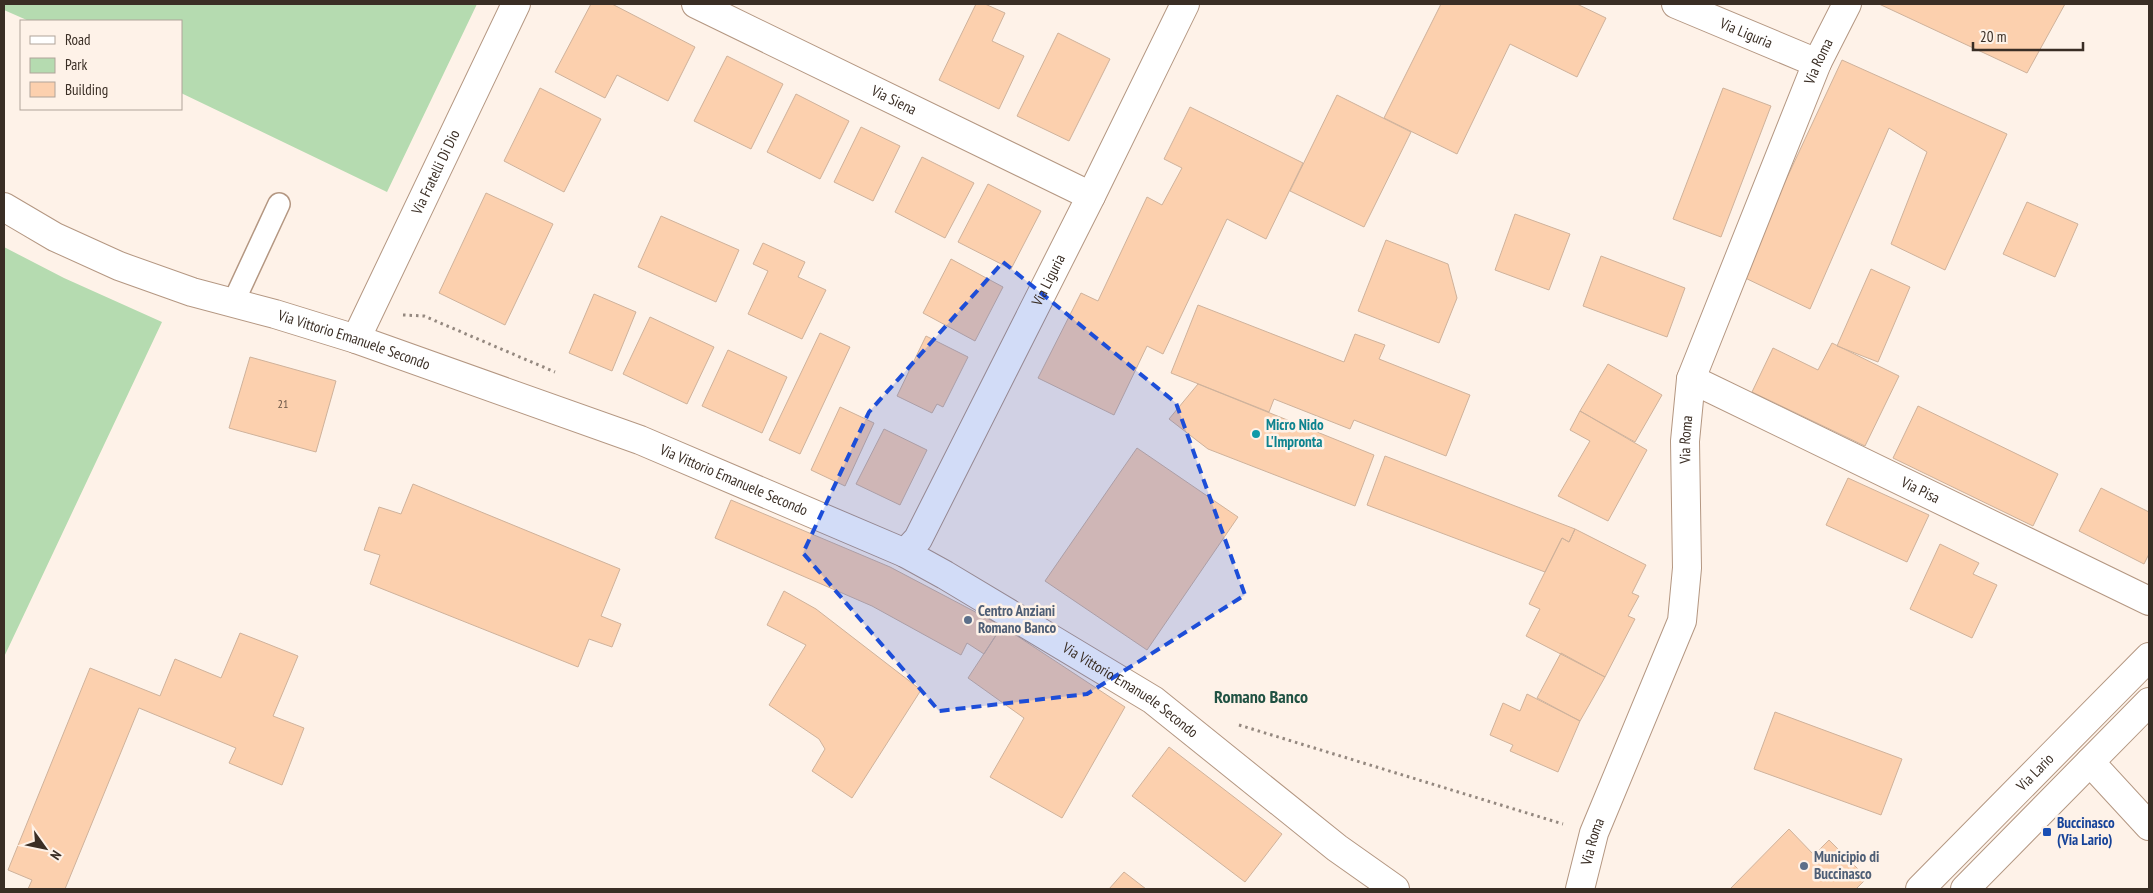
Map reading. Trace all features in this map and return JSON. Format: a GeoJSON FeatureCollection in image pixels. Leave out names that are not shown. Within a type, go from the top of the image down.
{"type":"FeatureCollection","features":[{"type":"Feature","properties":{"kind":"street","name":"Via Fratelli Di Dio"},"geometry":{"type":"LineString","coordinates":[[356,339],[516,4]]}},
{"type":"Feature","properties":{"kind":"street","name":"Via Siena"},"geometry":{"type":"LineString","coordinates":[[696,4],[1091,196]]}},
{"type":"Feature","properties":{"kind":"street","name":"Via Liguria"},"geometry":{"type":"LineString","coordinates":[[905,553],[918,539],[1091,196],[1183,4]]}},
{"type":"Feature","properties":{"kind":"street","name":"Via Liguria"},"geometry":{"type":"LineString","coordinates":[[1676,4],[1817,63]]}},
{"type":"Feature","properties":{"kind":"street","name":"Via Roma"},"geometry":{"type":"LineString","coordinates":[[1580,889],[1594,834],[1682,621],[1687,568],[1685,441],[1691,379],[1817,63],[1844,10]]}},
{"type":"Feature","properties":{"kind":"street","name":"Via Vittorio Emanuele Secondo"},"geometry":{"type":"LineString","coordinates":[[4,207],[55,237],[119,266],[192,292],[233,302],[356,339],[640,440],[905,553],[1154,700],[1337,848],[1395,889]]}},
{"type":"Feature","properties":{"kind":"street","name":"Via Pisa"},"geometry":{"type":"LineString","coordinates":[[1691,379],[2149,601]]}},
{"type":"Feature","properties":{"kind":"street","name":"Via Lario"},"geometry":{"type":"LineString","coordinates":[[1920,889],[2149,657]]}},
{"type":"Feature","properties":{"kind":"street","name":"Via Lario"},"geometry":{"type":"LineString","coordinates":[[1966,889],[2149,702]]}},
{"type":"Feature","properties":{"kind":"street"},"geometry":{"type":"LineString","coordinates":[[2090,762],[2149,826]]}},
{"type":"Feature","properties":{"kind":"lane"},"geometry":{"type":"LineString","coordinates":[[233,302],[278,204]]}},
{"type":"Feature","properties":{"kind":"path"},"geometry":{"type":"LineString","coordinates":[[1230,722],[1594,834]]}},
{"type":"Feature","properties":{"kind":"highlighted area"},"geometry":{"type":"Polygon","coordinates":[[[1003,262],[1176,403],[1245,595],[1087,694],[939,711],[803,553],[869,412],[1003,262]]]}},
{"type":"Feature","properties":{"kind":"green space"},"geometry":{"type":"Polygon","coordinates":[[[4,4],[477,4],[387,192],[182,93],[182,20],[27,20],[4,10],[4,4]]]}},
{"type":"Feature","properties":{"kind":"green space"},"geometry":{"type":"Polygon","coordinates":[[[4,247],[64,278],[162,322],[4,657],[4,247]]]}},
{"type":"Feature","properties":{"kind":"building"},"geometry":{"type":"Polygon","coordinates":[[[591,4],[612,4],[695,47],[668,101],[617,75],[605,98],[555,72],[591,4]]]}},
{"type":"Feature","properties":{"kind":"building"},"geometry":{"type":"Polygon","coordinates":[[[976,4],[985,4],[1005,13],[992,41],[1024,56],[999,109],[939,80],[976,4]]]}},
{"type":"Feature","properties":{"kind":"building"},"geometry":{"type":"Polygon","coordinates":[[[1441,4],[1577,4],[1606,18],[1577,77],[1510,44],[1457,154],[1384,118],[1441,4]]]}},
{"type":"Feature","properties":{"kind":"building"},"geometry":{"type":"Polygon","coordinates":[[[1879,4],[2065,4],[2027,73],[1879,4]]]}},
{"type":"Feature","properties":{"kind":"building"},"geometry":{"type":"Polygon","coordinates":[[[1058,33],[1110,59],[1069,141],[1017,116],[1058,33]]]}},
{"type":"Feature","properties":{"kind":"building"},"geometry":{"type":"Polygon","coordinates":[[[727,56],[783,84],[751,149],[694,121],[727,56]]]}},
{"type":"Feature","properties":{"kind":"building"},"geometry":{"type":"Polygon","coordinates":[[[1842,60],[2007,134],[1945,270],[1891,244],[1927,152],[1889,128],[1810,309],[1741,276],[1842,60]]]}},
{"type":"Feature","properties":{"kind":"building"},"geometry":{"type":"Polygon","coordinates":[[[540,88],[601,119],[564,192],[504,161],[540,88]]]}},
{"type":"Feature","properties":{"kind":"building"},"geometry":{"type":"Polygon","coordinates":[[[1723,88],[1771,106],[1721,237],[1673,219],[1723,88]]]}},
{"type":"Feature","properties":{"kind":"building"},"geometry":{"type":"Polygon","coordinates":[[[796,94],[849,121],[820,179],[767,152],[796,94]]]}},
{"type":"Feature","properties":{"kind":"building"},"geometry":{"type":"Polygon","coordinates":[[[1337,95],[1411,132],[1364,227],[1290,191],[1337,95]]]}},
{"type":"Feature","properties":{"kind":"building"},"geometry":{"type":"Polygon","coordinates":[[[1190,107],[1303,163],[1266,239],[1227,219],[1163,354],[1147,346],[1114,415],[1038,378],[1081,293],[1098,301],[1147,197],[1162,205],[1182,168],[1164,159],[1190,107]]]}},
{"type":"Feature","properties":{"kind":"building"},"geometry":{"type":"Polygon","coordinates":[[[861,127],[900,146],[873,201],[834,182],[861,127]]]}},
{"type":"Feature","properties":{"kind":"building"},"geometry":{"type":"Polygon","coordinates":[[[922,157],[974,183],[945,238],[895,212],[922,157]]]}},
{"type":"Feature","properties":{"kind":"building"},"geometry":{"type":"Polygon","coordinates":[[[988,184],[1041,211],[1011,269],[958,242],[988,184]]]}},
{"type":"Feature","properties":{"kind":"building"},"geometry":{"type":"Polygon","coordinates":[[[486,193],[553,224],[505,325],[439,293],[486,193]]]}},
{"type":"Feature","properties":{"kind":"building"},"geometry":{"type":"Polygon","coordinates":[[[2027,202],[2078,224],[2055,277],[2003,254],[2027,202]]]}},
{"type":"Feature","properties":{"kind":"building"},"geometry":{"type":"Polygon","coordinates":[[[1515,214],[1570,234],[1549,290],[1495,270],[1515,214]]]}},
{"type":"Feature","properties":{"kind":"building"},"geometry":{"type":"Polygon","coordinates":[[[661,216],[739,250],[716,302],[638,267],[661,216]]]}},
{"type":"Feature","properties":{"kind":"building"},"geometry":{"type":"Polygon","coordinates":[[[1386,240],[1448,264],[1457,298],[1439,343],[1358,311],[1386,240]]]}},
{"type":"Feature","properties":{"kind":"building"},"geometry":{"type":"Polygon","coordinates":[[[763,243],[805,262],[798,277],[826,290],[802,339],[748,314],[768,271],[753,264],[763,243]]]}},
{"type":"Feature","properties":{"kind":"building"},"geometry":{"type":"Polygon","coordinates":[[[1601,256],[1685,288],[1667,337],[1583,306],[1601,256]]]}},
{"type":"Feature","properties":{"kind":"building"},"geometry":{"type":"Polygon","coordinates":[[[951,259],[1003,287],[975,341],[923,313],[951,259]]]}},
{"type":"Feature","properties":{"kind":"building"},"geometry":{"type":"Polygon","coordinates":[[[1871,269],[1910,287],[1878,362],[1837,346],[1871,269]]]}},
{"type":"Feature","properties":{"kind":"building"},"geometry":{"type":"Polygon","coordinates":[[[594,294],[636,312],[612,371],[569,353],[594,294]]]}},
{"type":"Feature","properties":{"kind":"building"},"geometry":{"type":"Polygon","coordinates":[[[1198,305],[1344,362],[1355,334],[1385,345],[1379,359],[1470,395],[1446,456],[1354,420],[1350,429],[1274,399],[1269,412],[1171,373],[1198,305]]]}},
{"type":"Feature","properties":{"kind":"building"},"geometry":{"type":"Polygon","coordinates":[[[650,317],[714,347],[687,404],[623,374],[650,317]]]}},
{"type":"Feature","properties":{"kind":"building"},"geometry":{"type":"Polygon","coordinates":[[[820,333],[850,347],[800,454],[769,440],[820,333]]]}},
{"type":"Feature","properties":{"kind":"building"},"geometry":{"type":"Polygon","coordinates":[[[926,336],[968,357],[943,407],[937,404],[932,413],[897,396],[926,336]]]}},
{"type":"Feature","properties":{"kind":"building"},"geometry":{"type":"Polygon","coordinates":[[[1832,343],[1899,376],[1865,446],[1752,392],[1773,348],[1818,370],[1832,343]]]}},
{"type":"Feature","properties":{"kind":"building"},"geometry":{"type":"Polygon","coordinates":[[[728,350],[787,377],[762,433],[702,406],[728,350]]]}},
{"type":"Feature","properties":{"kind":"building"},"geometry":{"type":"Polygon","coordinates":[[[250,357],[336,381],[316,452],[229,428],[250,357]]]}},
{"type":"Feature","properties":{"kind":"building"},"geometry":{"type":"Polygon","coordinates":[[[1608,364],[1662,395],[1635,442],[1580,411],[1608,364]]]}},
{"type":"Feature","properties":{"kind":"building","name":"Micro Nido L'Impronta"},"geometry":{"type":"Polygon","coordinates":[[[1198,384],[1374,455],[1355,506],[1208,449],[1169,419],[1198,384]]]}},
{"type":"Feature","properties":{"kind":"building"},"geometry":{"type":"Polygon","coordinates":[[[1918,406],[2058,474],[2033,526],[1893,458],[1918,406]]]}},
{"type":"Feature","properties":{"kind":"building"},"geometry":{"type":"Polygon","coordinates":[[[840,407],[874,423],[845,486],[811,470],[840,407]]]}},
{"type":"Feature","properties":{"kind":"building"},"geometry":{"type":"Polygon","coordinates":[[[1580,411],[1647,450],[1608,521],[1558,496],[1590,441],[1570,430],[1580,411]]]}},
{"type":"Feature","properties":{"kind":"building"},"geometry":{"type":"Polygon","coordinates":[[[884,429],[927,450],[900,505],[856,484],[884,429]]]}},
{"type":"Feature","properties":{"kind":"building"},"geometry":{"type":"Polygon","coordinates":[[[1137,448],[1238,517],[1147,650],[1045,581],[1137,448]]]}},
{"type":"Feature","properties":{"kind":"building"},"geometry":{"type":"Polygon","coordinates":[[[1385,456],[1575,529],[1569,542],[1562,538],[1545,572],[1367,505],[1385,456]]]}},
{"type":"Feature","properties":{"kind":"building"},"geometry":{"type":"Polygon","coordinates":[[[1848,478],[1929,515],[1907,562],[1826,525],[1848,478]]]}},
{"type":"Feature","properties":{"kind":"building"},"geometry":{"type":"Polygon","coordinates":[[[413,484],[620,569],[601,616],[621,624],[612,647],[589,639],[578,667],[370,584],[380,555],[364,550],[379,507],[401,514],[413,484]]]}},
{"type":"Feature","properties":{"kind":"building"},"geometry":{"type":"Polygon","coordinates":[[[2101,488],[2149,512],[2149,554],[2144,564],[2079,531],[2101,488]]]}},
{"type":"Feature","properties":{"kind":"building"},"geometry":{"type":"Polygon","coordinates":[[[731,500],[890,567],[1002,626],[984,654],[967,643],[961,655],[872,606],[715,538],[731,500]]]}},
{"type":"Feature","properties":{"kind":"building"},"geometry":{"type":"Polygon","coordinates":[[[1575,529],[1646,565],[1632,593],[1639,596],[1628,616],[1635,619],[1605,677],[1526,636],[1540,609],[1529,604],[1562,538],[1569,542],[1575,529]]]}},
{"type":"Feature","properties":{"kind":"building"},"geometry":{"type":"Polygon","coordinates":[[[1940,544],[1979,563],[1973,574],[1997,585],[1972,638],[1910,609],[1940,544]]]}},
{"type":"Feature","properties":{"kind":"building"},"geometry":{"type":"Polygon","coordinates":[[[784,591],[816,609],[921,690],[852,798],[812,771],[825,749],[819,739],[769,705],[806,645],[767,625],[784,591]]]}},
{"type":"Feature","properties":{"kind":"building"},"geometry":{"type":"Polygon","coordinates":[[[1002,626],[1125,707],[1062,818],[990,777],[1024,718],[968,678],[1002,626]]]}},
{"type":"Feature","properties":{"kind":"building"},"geometry":{"type":"Polygon","coordinates":[[[240,633],[298,656],[273,716],[304,728],[282,785],[229,763],[236,748],[139,708],[65,889],[28,889],[32,880],[8,870],[90,668],[160,696],[175,659],[221,678],[240,633]]]}},
{"type":"Feature","properties":{"kind":"building"},"geometry":{"type":"Polygon","coordinates":[[[1561,653],[1605,677],[1580,721],[1537,698],[1561,653]]]}},
{"type":"Feature","properties":{"kind":"building"},"geometry":{"type":"Polygon","coordinates":[[[1527,694],[1580,721],[1558,772],[1510,751],[1513,745],[1490,735],[1503,703],[1520,711],[1527,694]]]}},
{"type":"Feature","properties":{"kind":"building"},"geometry":{"type":"Polygon","coordinates":[[[1775,712],[1902,759],[1881,815],[1754,769],[1775,712]]]}},
{"type":"Feature","properties":{"kind":"building"},"geometry":{"type":"Polygon","coordinates":[[[1169,747],[1282,834],[1245,882],[1132,796],[1169,747]]]}},
{"type":"Feature","properties":{"kind":"building","name":"Municipio di Buccinasco"},"geometry":{"type":"Polygon","coordinates":[[[1789,829],[1814,855],[1829,840],[1867,878],[1856,889],[1730,889],[1789,829]]]}},
{"type":"Feature","properties":{"kind":"building"},"geometry":{"type":"Polygon","coordinates":[[[1124,872],[1146,889],[1109,889],[1124,872]]]}},
{"type":"Feature","properties":{"kind":"place","name":"Micro Nido L'Impronta"},"geometry":{"type":"Point","coordinates":[1256,434]}},
{"type":"Feature","properties":{"kind":"place","name":"Centro Anziani Romano Banco"},"geometry":{"type":"Point","coordinates":[968,620]}},
{"type":"Feature","properties":{"kind":"place","name":"Buccinasco (Via Lario)"},"geometry":{"type":"Point","coordinates":[2047,832]}},
{"type":"Feature","properties":{"kind":"place","name":"Municipio di Buccinasco"},"geometry":{"type":"Point","coordinates":[1804,866]}},
{"type":"Feature","properties":{"kind":"district","name":"Romano Banco"},"geometry":{"type":"Point","coordinates":[1261,697]}}]}
